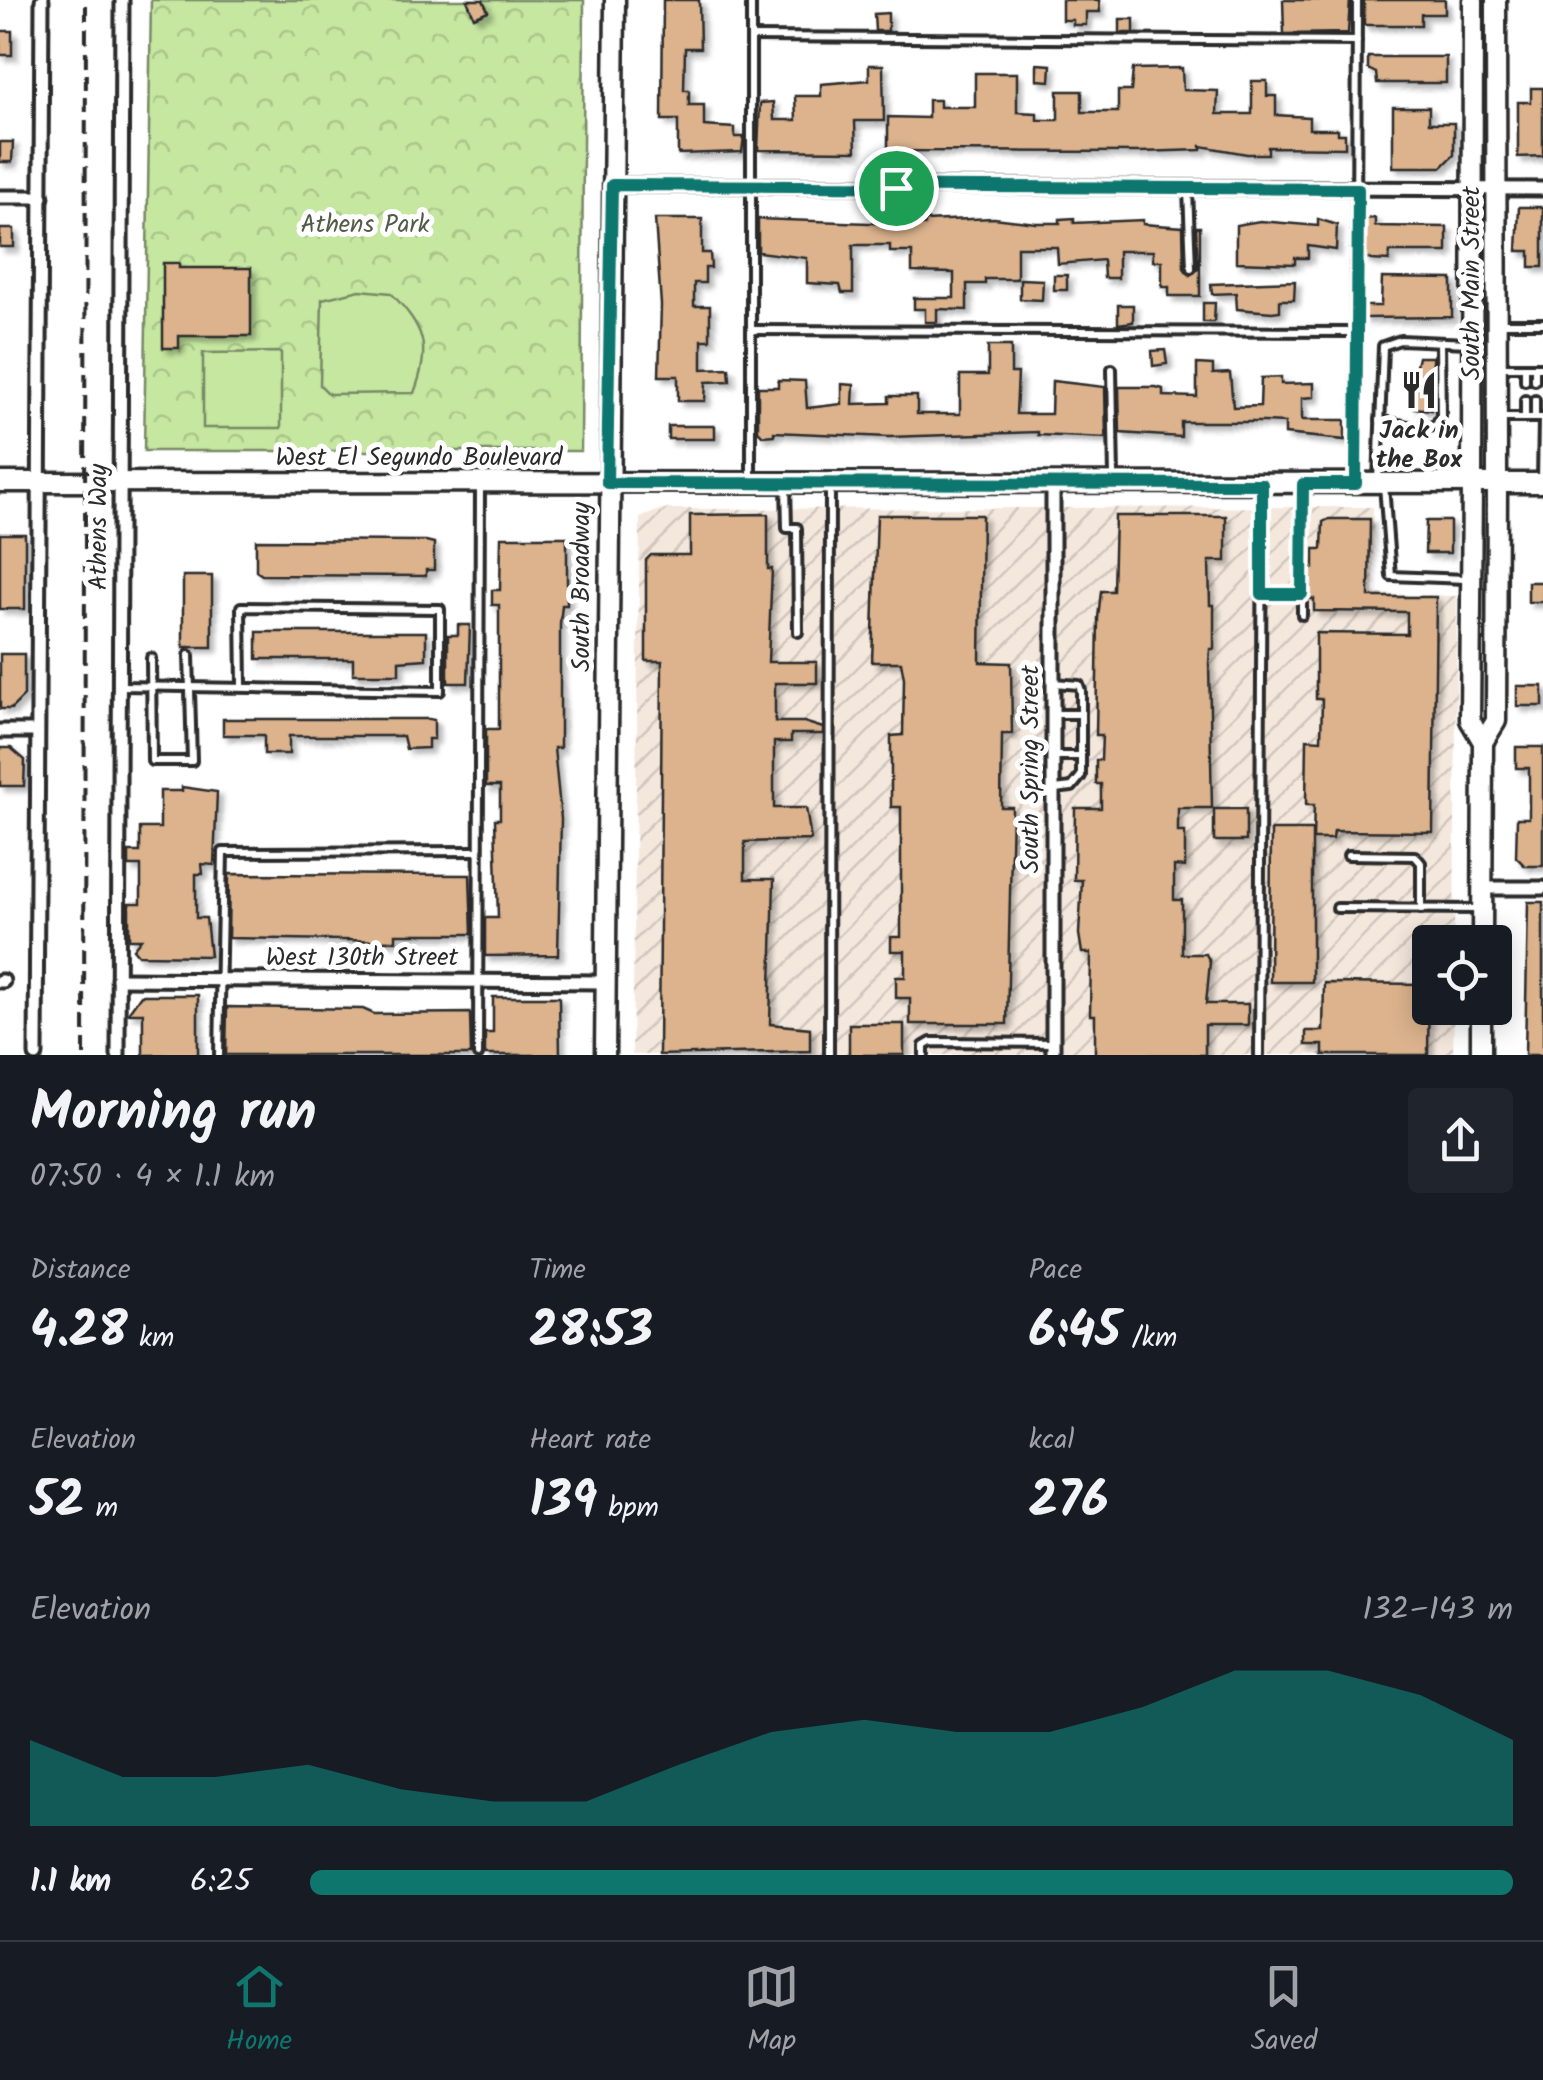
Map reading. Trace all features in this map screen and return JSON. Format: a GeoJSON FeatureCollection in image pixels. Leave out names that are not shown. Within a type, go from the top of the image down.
{"type":"FeatureCollection","features":[{"type":"Feature","properties":{"kind":"main road","name":"South Broadway"},"geometry":{"type":"LineString","coordinates":[[605,1055],[607,483],[615,0]]}},
{"type":"Feature","properties":{"kind":"main road","name":"South Main Street"},"geometry":{"type":"LineString","coordinates":[[1473,0],[1470,720],[1483,742],[1482,925]]}},
{"type":"Feature","properties":{"kind":"main road","name":"South Main Street"},"geometry":{"type":"LineString","coordinates":[[1483,742],[1496,721],[1496,0]]}},
{"type":"Feature","properties":{"kind":"main road","name":"West El Segundo Boulevard"},"geometry":{"type":"LineString","coordinates":[[0,482],[1542,483]]}},
{"type":"Feature","properties":{"kind":"main road"},"geometry":{"type":"LineString","coordinates":[[1481,1025],[1481,1055]]}},
{"type":"Feature","properties":{"kind":"street"},"geometry":{"type":"LineString","coordinates":[[36,1055],[42,0]]}},
{"type":"Feature","properties":{"kind":"street","name":"Athens Way"},"geometry":{"type":"LineString","coordinates":[[118,1055],[122,0]]}},
{"type":"Feature","properties":{"kind":"street"},"geometry":{"type":"LineString","coordinates":[[612,185],[1543,190]]}},
{"type":"Feature","properties":{"kind":"street"},"geometry":{"type":"LineString","coordinates":[[0,198],[42,198]]}},
{"type":"Feature","properties":{"kind":"street","name":"South Spring Street"},"geometry":{"type":"LineString","coordinates":[[1052,1049],[1053,484]]}},
{"type":"Feature","properties":{"kind":"street"},"geometry":{"type":"LineString","coordinates":[[0,730],[35,730]]}},
{"type":"Feature","properties":{"kind":"street"},"geometry":{"type":"LineString","coordinates":[[1482,888],[1543,888]]}},
{"type":"Feature","properties":{"kind":"street","name":"West 130th Street"},"geometry":{"type":"LineString","coordinates":[[118,979],[605,982]]}},
{"type":"Feature","properties":{"kind":"lane"},"geometry":{"type":"LineString","coordinates":[[750,484],[751,0]]}},
{"type":"Feature","properties":{"kind":"lane"},"geometry":{"type":"LineString","coordinates":[[1356,484],[1357,0]]}},
{"type":"Feature","properties":{"kind":"lane"},"geometry":{"type":"LineString","coordinates":[[751,37],[1357,41]]}},
{"type":"Feature","properties":{"kind":"lane"},"geometry":{"type":"LineString","coordinates":[[1188,189],[1192,268]]}},
{"type":"Feature","properties":{"kind":"lane"},"geometry":{"type":"LineString","coordinates":[[1496,323],[1543,323]]}},
{"type":"Feature","properties":{"kind":"lane"},"geometry":{"type":"LineString","coordinates":[[751,330],[1356,332]]}},
{"type":"Feature","properties":{"kind":"lane"},"geometry":{"type":"LineString","coordinates":[[1471,579],[1390,576],[1381,484],[1380,420],[1384,346],[1400,340],[1472,343]]}},
{"type":"Feature","properties":{"kind":"lane"},"geometry":{"type":"LineString","coordinates":[[1380,420],[1423,429],[1436,425],[1441,416],[1440,342]]}},
{"type":"Feature","properties":{"kind":"lane"},"geometry":{"type":"LineString","coordinates":[[1497,367],[1539,367],[1535,381]]}},
{"type":"Feature","properties":{"kind":"lane"},"geometry":{"type":"LineString","coordinates":[[1525,367],[1525,381]]}},
{"type":"Feature","properties":{"kind":"lane"},"geometry":{"type":"LineString","coordinates":[[1112,369],[1114,484]]}},
{"type":"Feature","properties":{"kind":"lane"},"geometry":{"type":"LineString","coordinates":[[1525,400],[1525,418]]}},
{"type":"Feature","properties":{"kind":"lane"},"geometry":{"type":"LineString","coordinates":[[1535,400],[1543,434],[1542,483]]}},
{"type":"Feature","properties":{"kind":"lane"},"geometry":{"type":"LineString","coordinates":[[1497,418],[1540,418]]}},
{"type":"Feature","properties":{"kind":"lane"},"geometry":{"type":"LineString","coordinates":[[478,1055],[480,483]]}},
{"type":"Feature","properties":{"kind":"lane"},"geometry":{"type":"LineString","coordinates":[[786,484],[787,528],[797,528],[798,632]]}},
{"type":"Feature","properties":{"kind":"lane"},"geometry":{"type":"LineString","coordinates":[[830,484],[830,1055]]}},
{"type":"Feature","properties":{"kind":"lane"},"geometry":{"type":"LineString","coordinates":[[1258,1055],[1262,484]]}},
{"type":"Feature","properties":{"kind":"lane"},"geometry":{"type":"LineString","coordinates":[[1302,615],[1303,484]]}},
{"type":"Feature","properties":{"kind":"lane"},"geometry":{"type":"LineString","coordinates":[[1262,594],[1302,594]]}},
{"type":"Feature","properties":{"kind":"lane"},"geometry":{"type":"LineString","coordinates":[[120,686],[440,691],[440,608],[242,607],[242,686]]}},
{"type":"Feature","properties":{"kind":"lane"},"geometry":{"type":"LineString","coordinates":[[150,658],[152,761],[192,761],[188,654]]}},
{"type":"Feature","properties":{"kind":"lane"},"geometry":{"type":"LineString","coordinates":[[1054,683],[1079,685],[1081,714],[1078,784],[1054,789]]}},
{"type":"Feature","properties":{"kind":"lane"},"geometry":{"type":"LineString","coordinates":[[1054,714],[1081,714]]}},
{"type":"Feature","properties":{"kind":"lane"},"geometry":{"type":"LineString","coordinates":[[1054,756],[1081,756]]}},
{"type":"Feature","properties":{"kind":"lane"},"geometry":{"type":"LineString","coordinates":[[219,1055],[223,852],[478,851]]}},
{"type":"Feature","properties":{"kind":"lane"},"geometry":{"type":"LineString","coordinates":[[1348,856],[1415,856],[1420,863],[1420,908]]}},
{"type":"Feature","properties":{"kind":"lane"},"geometry":{"type":"LineString","coordinates":[[1337,908],[1482,909]]}},
{"type":"Feature","properties":{"kind":"lane"},"geometry":{"type":"LineString","coordinates":[[924,1055],[924,1046],[931,1042],[1052,1049]]}},
{"type":"Feature","properties":{"kind":"shaded area"},"geometry":{"type":"Polygon","coordinates":[[[1373,507],[1374,594],[1457,596],[1454,925],[1412,925],[1412,1025],[1454,1025],[1453,1055],[632,1055],[640,518],[662,509],[1373,507]]]}},
{"type":"Feature","properties":{"kind":"green space","name":"Athens Park"},"geometry":{"type":"Polygon","coordinates":[[[151,0],[584,0],[581,451],[144,451],[151,0]]]}},
{"type":"Feature","properties":{"kind":"green space"},"geometry":{"type":"Polygon","coordinates":[[[360,290],[391,293],[418,328],[423,362],[414,393],[329,394],[320,385],[322,299],[360,290]]]}},
{"type":"Feature","properties":{"kind":"green space"},"geometry":{"type":"Polygon","coordinates":[[[281,352],[281,428],[203,428],[203,353],[281,352]]]}},
{"type":"Feature","properties":{"kind":"building"},"geometry":{"type":"Polygon","coordinates":[[[467,0],[483,0],[488,11],[474,17],[467,0]]]}},
{"type":"Feature","properties":{"kind":"building"},"geometry":{"type":"Polygon","coordinates":[[[663,0],[699,0],[700,48],[685,48],[684,90],[689,90],[689,105],[704,105],[704,126],[735,128],[735,137],[744,137],[742,152],[678,154],[678,120],[662,120],[663,0]]]}},
{"type":"Feature","properties":{"kind":"building"},"geometry":{"type":"Polygon","coordinates":[[[1062,0],[1099,0],[1100,12],[1086,12],[1086,25],[1073,25],[1073,20],[1062,20],[1062,0]]]}},
{"type":"Feature","properties":{"kind":"building"},"geometry":{"type":"Polygon","coordinates":[[[1283,0],[1350,0],[1348,33],[1284,34],[1283,0]]]}},
{"type":"Feature","properties":{"kind":"building"},"geometry":{"type":"Polygon","coordinates":[[[1364,0],[1445,0],[1445,14],[1421,14],[1421,25],[1364,25],[1364,0]]]}},
{"type":"Feature","properties":{"kind":"building"},"geometry":{"type":"Polygon","coordinates":[[[888,13],[888,31],[875,31],[874,14],[888,13]]]}},
{"type":"Feature","properties":{"kind":"building"},"geometry":{"type":"Polygon","coordinates":[[[1120,19],[1134,19],[1134,33],[1120,33],[1120,19]]]}},
{"type":"Feature","properties":{"kind":"building"},"geometry":{"type":"Polygon","coordinates":[[[0,31],[12,31],[12,55],[0,55],[0,31]]]}},
{"type":"Feature","properties":{"kind":"building"},"geometry":{"type":"Polygon","coordinates":[[[1368,57],[1446,57],[1446,83],[1377,83],[1376,73],[1368,69],[1368,57]]]}},
{"type":"Feature","properties":{"kind":"building"},"geometry":{"type":"Polygon","coordinates":[[[1037,64],[1051,65],[1050,81],[1037,80],[1037,64]]]}},
{"type":"Feature","properties":{"kind":"building"},"geometry":{"type":"Polygon","coordinates":[[[869,65],[883,65],[884,121],[855,121],[856,151],[758,150],[760,103],[773,102],[774,120],[796,120],[795,96],[821,96],[821,84],[869,80],[869,65]]]}},
{"type":"Feature","properties":{"kind":"building"},"geometry":{"type":"Polygon","coordinates":[[[1182,68],[1183,90],[1218,91],[1217,114],[1252,114],[1252,81],[1267,81],[1267,96],[1276,96],[1276,115],[1309,117],[1309,129],[1338,129],[1338,134],[1345,134],[1345,148],[1268,147],[1268,154],[1201,146],[1201,150],[1140,152],[888,151],[888,117],[928,118],[928,100],[940,100],[940,107],[975,107],[975,73],[1017,73],[1017,112],[1037,113],[1037,120],[1058,120],[1058,91],[1082,91],[1082,112],[1118,112],[1118,91],[1131,91],[1133,69],[1182,68]]]}},
{"type":"Feature","properties":{"kind":"building"},"geometry":{"type":"Polygon","coordinates":[[[1531,88],[1543,88],[1543,156],[1518,157],[1518,102],[1531,102],[1531,88]]]}},
{"type":"Feature","properties":{"kind":"building"},"geometry":{"type":"Polygon","coordinates":[[[1393,107],[1429,107],[1429,123],[1454,123],[1454,155],[1442,167],[1393,167],[1393,107]]]}},
{"type":"Feature","properties":{"kind":"building"},"geometry":{"type":"Polygon","coordinates":[[[0,142],[13,142],[12,162],[0,162],[0,142]]]}},
{"type":"Feature","properties":{"kind":"building"},"geometry":{"type":"Polygon","coordinates":[[[1519,207],[1543,207],[1543,267],[1530,267],[1530,251],[1517,251],[1519,207]]]}},
{"type":"Feature","properties":{"kind":"building"},"geometry":{"type":"Polygon","coordinates":[[[994,218],[1036,223],[1060,223],[1060,219],[1074,218],[1074,223],[1143,220],[1143,224],[1183,227],[1184,268],[1190,275],[1198,269],[1196,227],[1200,227],[1200,296],[1169,296],[1169,287],[1162,287],[1162,261],[1153,261],[1153,251],[1118,251],[1118,278],[1104,278],[1103,260],[1058,264],[1057,247],[1017,247],[1017,279],[985,279],[985,284],[967,284],[967,310],[937,309],[937,322],[925,322],[925,309],[914,309],[914,298],[954,298],[954,273],[912,272],[912,252],[890,252],[890,245],[853,245],[853,293],[842,293],[840,285],[807,283],[807,258],[758,252],[758,219],[925,225],[925,221],[994,218]]]}},
{"type":"Feature","properties":{"kind":"building"},"geometry":{"type":"Polygon","coordinates":[[[1375,218],[1375,226],[1447,227],[1447,252],[1390,252],[1389,261],[1364,257],[1363,219],[1375,218]]]}},
{"type":"Feature","properties":{"kind":"building"},"geometry":{"type":"Polygon","coordinates":[[[655,219],[702,219],[702,253],[710,253],[711,268],[705,268],[705,283],[694,283],[694,306],[710,306],[710,340],[702,340],[702,369],[729,368],[730,381],[706,382],[705,401],[678,401],[678,376],[659,376],[661,305],[655,219]]]}},
{"type":"Feature","properties":{"kind":"building"},"geometry":{"type":"Polygon","coordinates":[[[1318,219],[1337,225],[1336,250],[1308,246],[1308,258],[1295,258],[1295,264],[1236,262],[1236,225],[1260,221],[1318,226],[1318,219]]]}},
{"type":"Feature","properties":{"kind":"building"},"geometry":{"type":"Polygon","coordinates":[[[0,229],[14,229],[14,247],[0,247],[0,229]]]}},
{"type":"Feature","properties":{"kind":"building"},"geometry":{"type":"Polygon","coordinates":[[[163,263],[179,263],[179,268],[251,268],[251,336],[179,336],[179,348],[163,348],[163,263]]]}},
{"type":"Feature","properties":{"kind":"building"},"geometry":{"type":"Polygon","coordinates":[[[1054,275],[1067,275],[1067,290],[1054,290],[1054,275]]]}},
{"type":"Feature","properties":{"kind":"building"},"geometry":{"type":"Polygon","coordinates":[[[1382,278],[1452,279],[1452,317],[1363,318],[1363,306],[1381,306],[1382,278]]]}},
{"type":"Feature","properties":{"kind":"building"},"geometry":{"type":"Polygon","coordinates":[[[1020,279],[1043,280],[1042,300],[1020,299],[1020,279]]]}},
{"type":"Feature","properties":{"kind":"building"},"geometry":{"type":"Polygon","coordinates":[[[1295,281],[1294,300],[1280,300],[1280,311],[1272,312],[1237,309],[1236,293],[1212,294],[1211,284],[1295,281]]]}},
{"type":"Feature","properties":{"kind":"building"},"geometry":{"type":"Polygon","coordinates":[[[1203,303],[1215,303],[1214,322],[1203,322],[1203,303]]]}},
{"type":"Feature","properties":{"kind":"building"},"geometry":{"type":"Polygon","coordinates":[[[1118,305],[1133,305],[1133,322],[1118,324],[1118,305]]]}},
{"type":"Feature","properties":{"kind":"building"},"geometry":{"type":"Polygon","coordinates":[[[988,346],[1011,346],[1011,373],[1018,373],[1016,414],[1051,414],[1052,381],[1105,387],[1106,438],[1038,432],[889,437],[774,432],[763,436],[758,431],[758,387],[778,387],[778,380],[805,381],[807,408],[842,404],[842,384],[854,385],[853,404],[889,403],[889,396],[917,396],[917,414],[960,414],[960,375],[988,375],[988,346]]]}},
{"type":"Feature","properties":{"kind":"building"},"geometry":{"type":"Polygon","coordinates":[[[1165,350],[1167,364],[1153,366],[1152,351],[1165,350]]]}},
{"type":"Feature","properties":{"kind":"building"},"geometry":{"type":"Polygon","coordinates":[[[1418,357],[1433,357],[1431,410],[1414,408],[1414,396],[1409,396],[1418,357]]]}},
{"type":"Feature","properties":{"kind":"building"},"geometry":{"type":"Polygon","coordinates":[[[1197,364],[1213,365],[1213,374],[1230,373],[1233,407],[1260,406],[1261,378],[1281,377],[1281,384],[1314,383],[1314,397],[1302,398],[1302,420],[1345,420],[1345,440],[1285,434],[1285,423],[1264,422],[1181,422],[1181,437],[1120,433],[1119,387],[1156,387],[1163,389],[1163,396],[1197,397],[1197,364]]]}},
{"type":"Feature","properties":{"kind":"building"},"geometry":{"type":"Polygon","coordinates":[[[668,426],[715,426],[715,439],[668,439],[668,426]]]}},
{"type":"Feature","properties":{"kind":"building"},"geometry":{"type":"Polygon","coordinates":[[[768,514],[768,569],[772,569],[768,662],[817,662],[817,683],[775,683],[775,722],[804,722],[823,728],[823,734],[791,734],[791,742],[774,742],[774,808],[806,808],[811,840],[745,842],[745,879],[774,879],[770,1024],[810,1028],[810,1051],[659,1055],[662,661],[646,661],[646,560],[651,555],[690,555],[690,515],[768,514]]]}},
{"type":"Feature","properties":{"kind":"building"},"geometry":{"type":"Polygon","coordinates":[[[877,515],[982,515],[980,662],[1011,663],[1012,734],[1002,734],[1001,807],[1012,807],[1007,1024],[910,1024],[910,998],[896,998],[896,977],[905,977],[905,951],[891,951],[891,937],[901,937],[901,807],[891,807],[891,736],[903,735],[904,678],[901,662],[872,662],[877,515]]]}},
{"type":"Feature","properties":{"kind":"building"},"geometry":{"type":"Polygon","coordinates":[[[1115,516],[1226,516],[1226,561],[1209,561],[1210,605],[1214,605],[1214,649],[1210,649],[1209,663],[1212,808],[1178,808],[1178,832],[1185,832],[1185,867],[1174,866],[1174,900],[1182,900],[1182,954],[1206,954],[1210,962],[1206,1004],[1248,1004],[1248,1025],[1205,1025],[1205,1055],[1095,1055],[1095,1015],[1090,1015],[1091,953],[1082,953],[1082,880],[1074,880],[1075,808],[1101,808],[1101,784],[1096,784],[1102,735],[1096,735],[1098,618],[1101,591],[1113,591],[1115,516]]]}},
{"type":"Feature","properties":{"kind":"building"},"geometry":{"type":"Polygon","coordinates":[[[1370,519],[1369,597],[1436,597],[1433,832],[1334,831],[1333,839],[1313,839],[1314,805],[1306,805],[1307,739],[1321,740],[1322,699],[1316,699],[1316,633],[1407,634],[1407,612],[1314,611],[1314,599],[1309,599],[1309,568],[1314,568],[1314,549],[1322,549],[1323,522],[1370,519]]]}},
{"type":"Feature","properties":{"kind":"building"},"geometry":{"type":"Polygon","coordinates":[[[1426,521],[1450,521],[1450,553],[1425,553],[1426,521]]]}},
{"type":"Feature","properties":{"kind":"building"},"geometry":{"type":"Polygon","coordinates":[[[0,534],[25,534],[25,609],[0,609],[0,534]]]}},
{"type":"Feature","properties":{"kind":"building"},"geometry":{"type":"Polygon","coordinates":[[[501,537],[567,537],[567,605],[562,605],[560,624],[560,748],[554,748],[561,819],[558,955],[485,956],[485,918],[498,918],[495,819],[500,819],[500,786],[486,786],[486,729],[499,729],[499,605],[492,605],[492,590],[500,590],[501,537]]]}},
{"type":"Feature","properties":{"kind":"building"},"geometry":{"type":"Polygon","coordinates":[[[256,540],[426,541],[434,543],[434,570],[426,570],[426,576],[262,575],[256,571],[256,540]]]}},
{"type":"Feature","properties":{"kind":"building"},"geometry":{"type":"Polygon","coordinates":[[[183,576],[212,576],[212,647],[183,647],[183,576]]]}},
{"type":"Feature","properties":{"kind":"building"},"geometry":{"type":"Polygon","coordinates":[[[1528,582],[1543,582],[1543,602],[1528,602],[1528,582]]]}},
{"type":"Feature","properties":{"kind":"building"},"geometry":{"type":"Polygon","coordinates":[[[458,625],[470,625],[468,683],[448,683],[448,635],[458,635],[458,625]]]}},
{"type":"Feature","properties":{"kind":"building"},"geometry":{"type":"Polygon","coordinates":[[[257,632],[426,632],[426,659],[399,661],[399,674],[353,674],[353,659],[257,659],[257,632]]]}},
{"type":"Feature","properties":{"kind":"building"},"geometry":{"type":"Polygon","coordinates":[[[0,654],[24,654],[24,696],[11,709],[0,709],[0,654]]]}},
{"type":"Feature","properties":{"kind":"building"},"geometry":{"type":"Polygon","coordinates":[[[1517,686],[1543,686],[1543,706],[1517,706],[1517,686]]]}},
{"type":"Feature","properties":{"kind":"building"},"geometry":{"type":"Polygon","coordinates":[[[223,719],[429,719],[434,720],[434,739],[428,739],[428,748],[406,749],[403,736],[289,736],[289,754],[264,754],[264,735],[223,735],[223,719]]]}},
{"type":"Feature","properties":{"kind":"building"},"geometry":{"type":"Polygon","coordinates":[[[1516,747],[1543,747],[1543,866],[1525,866],[1516,857],[1517,818],[1529,818],[1529,768],[1516,768],[1516,747]]]}},
{"type":"Feature","properties":{"kind":"building"},"geometry":{"type":"Polygon","coordinates":[[[0,748],[11,748],[25,760],[24,786],[0,786],[0,748]]]}},
{"type":"Feature","properties":{"kind":"building"},"geometry":{"type":"Polygon","coordinates":[[[182,787],[217,792],[214,865],[202,864],[203,874],[196,874],[196,918],[206,918],[210,956],[138,955],[133,949],[141,939],[129,939],[129,903],[141,903],[141,866],[129,866],[129,852],[140,852],[140,828],[160,828],[160,791],[182,791],[182,787]]]}},
{"type":"Feature","properties":{"kind":"building"},"geometry":{"type":"Polygon","coordinates":[[[1214,809],[1246,809],[1246,841],[1214,841],[1214,809]]]}},
{"type":"Feature","properties":{"kind":"building"},"geometry":{"type":"Polygon","coordinates":[[[1271,830],[1312,830],[1312,982],[1270,982],[1271,830]]]}},
{"type":"Feature","properties":{"kind":"building"},"geometry":{"type":"Polygon","coordinates":[[[229,874],[470,875],[472,934],[396,934],[396,941],[228,938],[229,874]]]}},
{"type":"Feature","properties":{"kind":"building"},"geometry":{"type":"Polygon","coordinates":[[[1528,902],[1543,902],[1543,1055],[1525,1055],[1528,902]]]}},
{"type":"Feature","properties":{"kind":"building"},"geometry":{"type":"Polygon","coordinates":[[[1324,983],[1412,984],[1412,1025],[1428,1025],[1428,1055],[1323,1055],[1323,1045],[1306,1045],[1306,1031],[1323,1031],[1324,983]]]}},
{"type":"Feature","properties":{"kind":"building"},"geometry":{"type":"Polygon","coordinates":[[[141,995],[198,995],[198,1055],[143,1055],[143,1013],[128,1013],[141,995]]]}},
{"type":"Feature","properties":{"kind":"building"},"geometry":{"type":"Polygon","coordinates":[[[493,997],[559,997],[560,1055],[485,1055],[485,1033],[493,1033],[493,997]]]}},
{"type":"Feature","properties":{"kind":"building"},"geometry":{"type":"Polygon","coordinates":[[[227,1007],[363,1009],[374,1014],[470,1013],[471,1055],[226,1055],[227,1007]]]}},
{"type":"Feature","properties":{"kind":"building"},"geometry":{"type":"Polygon","coordinates":[[[849,1024],[904,1024],[904,1055],[849,1055],[849,1024]]]}},
{"type":"Feature","properties":{"kind":"railway"},"geometry":{"type":"LineString","coordinates":[[84,1055],[86,0]]}},
{"type":"Feature","properties":{"kind":"place","name":"Jack in the Box"},"geometry":{"type":"Point","coordinates":[1419,390]}},
{"type":"Feature","properties":{"kind":"route"},"geometry":{"type":"LineString","coordinates":[[612,185],[896,188],[1358,189],[1356,484],[1303,484],[1302,594],[1262,594],[1262,484],[607,483],[612,185]]}}]}
